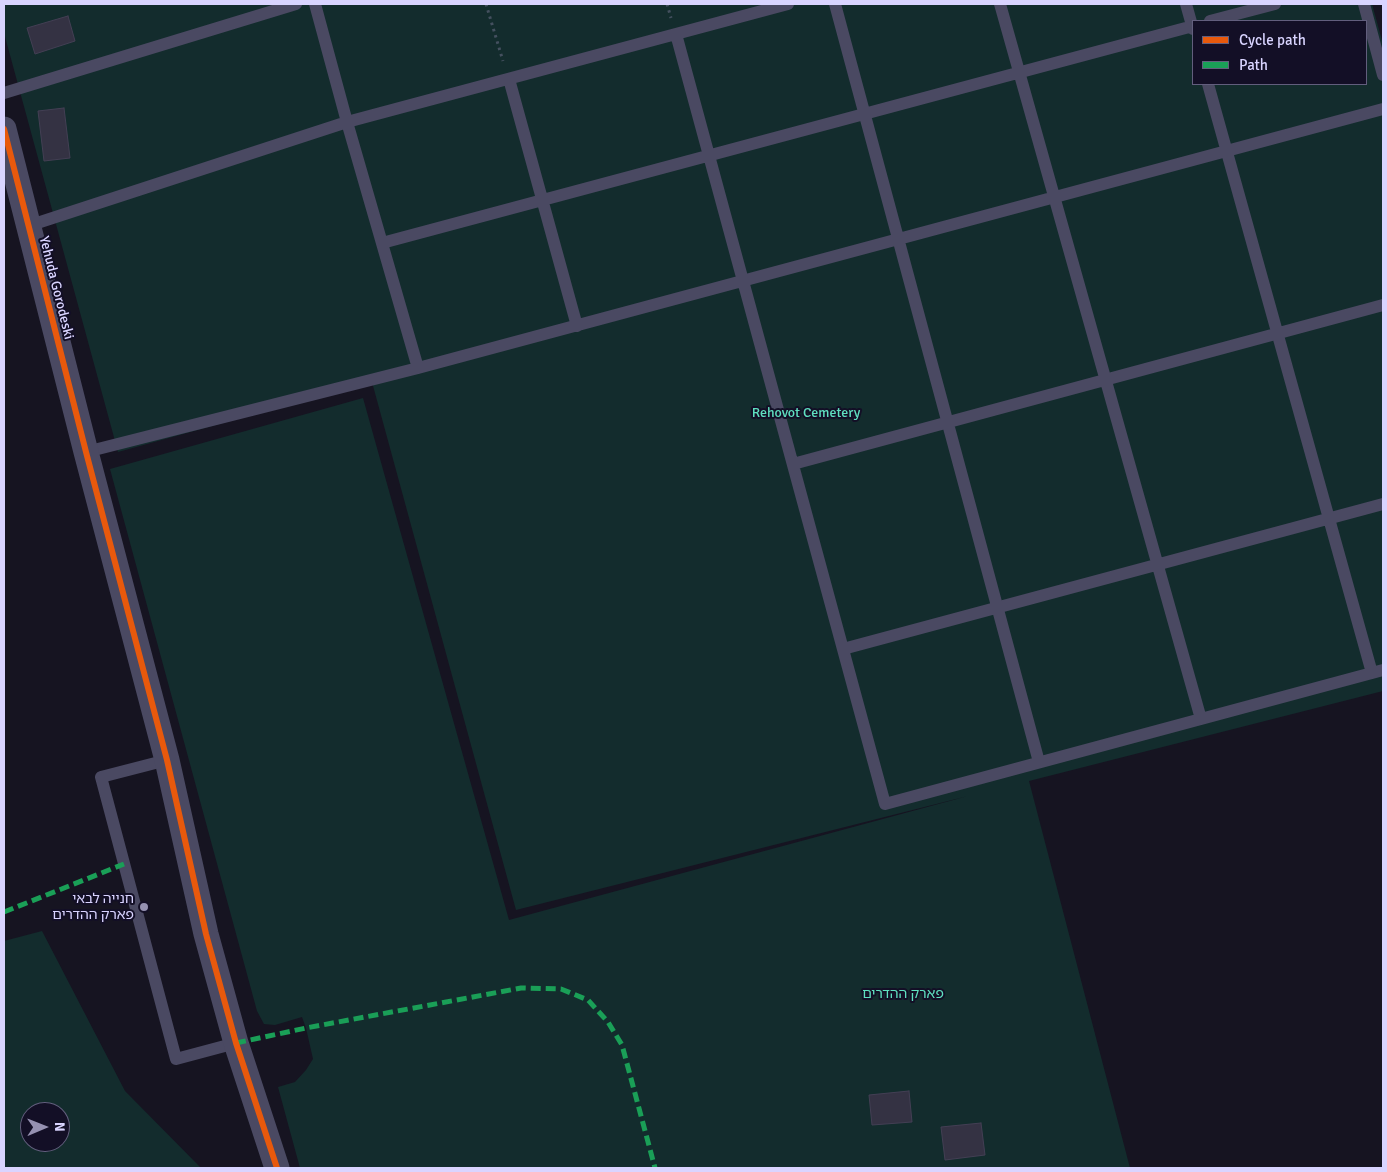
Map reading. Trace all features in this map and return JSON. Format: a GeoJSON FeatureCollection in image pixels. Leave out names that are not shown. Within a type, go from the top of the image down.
{"type":"FeatureCollection","features":[{"type":"Feature","properties":{"kind":"street","name":"Yehuda Gorodeski"},"geometry":{"type":"LineString","coordinates":[[4,129],[167,760],[206,934],[236,1043],[277,1168]]}},
{"type":"Feature","properties":{"kind":"lane"},"geometry":{"type":"LineString","coordinates":[[4,93],[296,4]]}},
{"type":"Feature","properties":{"kind":"lane"},"geometry":{"type":"LineString","coordinates":[[315,4],[346,122],[418,368]]}},
{"type":"Feature","properties":{"kind":"lane"},"geometry":{"type":"LineString","coordinates":[[28,226],[346,122],[788,4]]}},
{"type":"Feature","properties":{"kind":"lane"},"geometry":{"type":"LineString","coordinates":[[835,4],[1040,762]]}},
{"type":"Feature","properties":{"kind":"lane"},"geometry":{"type":"LineString","coordinates":[[1000,4],[1202,719]]}},
{"type":"Feature","properties":{"kind":"lane"},"geometry":{"type":"LineString","coordinates":[[1186,4],[1192,24]]}},
{"type":"Feature","properties":{"kind":"lane"},"geometry":{"type":"LineString","coordinates":[[1214,20],[1275,4]]}},
{"type":"Feature","properties":{"kind":"lane"},"geometry":{"type":"LineString","coordinates":[[1364,4],[1383,75]]}},
{"type":"Feature","properties":{"kind":"lane"},"geometry":{"type":"LineString","coordinates":[[382,243],[1192,27]]}},
{"type":"Feature","properties":{"kind":"lane"},"geometry":{"type":"LineString","coordinates":[[676,34],[885,804],[1378,671],[1329,518],[1208,85]]}},
{"type":"Feature","properties":{"kind":"lane"},"geometry":{"type":"LineString","coordinates":[[508,79],[577,326]]}},
{"type":"Feature","properties":{"kind":"lane"},"geometry":{"type":"LineString","coordinates":[[86,452],[577,326],[1383,109]]}},
{"type":"Feature","properties":{"kind":"lane"},"geometry":{"type":"LineString","coordinates":[[793,464],[1383,305]]}},
{"type":"Feature","properties":{"kind":"lane"},"geometry":{"type":"LineString","coordinates":[[843,649],[1383,504]]}},
{"type":"Feature","properties":{"kind":"lane"},"geometry":{"type":"LineString","coordinates":[[167,760],[101,778],[176,1059],[236,1043]]}},
{"type":"Feature","properties":{"kind":"path"},"geometry":{"type":"LineString","coordinates":[[486,4],[508,79]]}},
{"type":"Feature","properties":{"kind":"green space","name":"Rehovot Cemetery"},"geometry":{"type":"Polygon","coordinates":[[[4,4],[1372,4],[1383,44],[1383,691],[1029,781],[1130,1168],[300,1168],[278,1087],[295,1082],[313,1059],[306,1028],[302,1017],[275,1025],[264,1024],[257,1011],[110,469],[363,398],[509,920],[968,796],[516,910],[372,382],[118,452],[4,33],[4,4]]]}},
{"type":"Feature","properties":{"kind":"green space"},"geometry":{"type":"Polygon","coordinates":[[[42,931],[125,1091],[201,1168],[4,1168],[4,941],[42,931]]]}},
{"type":"Feature","properties":{"kind":"building"},"geometry":{"type":"Polygon","coordinates":[[[68,16],[75,41],[35,54],[27,28],[68,16]]]}},
{"type":"Feature","properties":{"kind":"building"},"geometry":{"type":"Polygon","coordinates":[[[64,108],[70,158],[44,161],[38,111],[64,108]]]}},
{"type":"Feature","properties":{"kind":"building"},"geometry":{"type":"Polygon","coordinates":[[[909,1091],[912,1122],[872,1125],[869,1095],[909,1091]]]}},
{"type":"Feature","properties":{"kind":"building"},"geometry":{"type":"Polygon","coordinates":[[[981,1123],[985,1155],[945,1160],[941,1127],[981,1123]]]}},
{"type":"Feature","properties":{"kind":"marked path"},"geometry":{"type":"LineString","coordinates":[[4,912],[124,864]]}},
{"type":"Feature","properties":{"kind":"marked path"},"geometry":{"type":"LineString","coordinates":[[236,1043],[521,988],[561,989],[588,1000],[608,1022],[622,1045],[655,1168]]}},
{"type":"Feature","properties":{"kind":"cycle path"},"geometry":{"type":"LineString","coordinates":[[4,129],[167,760],[206,934],[236,1043],[277,1168]]}},
{"type":"Feature","properties":{"kind":"place","name":"חנייה לבאי פארק ההדרים"},"geometry":{"type":"Point","coordinates":[144,907]}},
{"type":"Feature","properties":{"kind":"park label","name":"פארק ההדרים"},"geometry":{"type":"Point","coordinates":[903,994]}}]}
